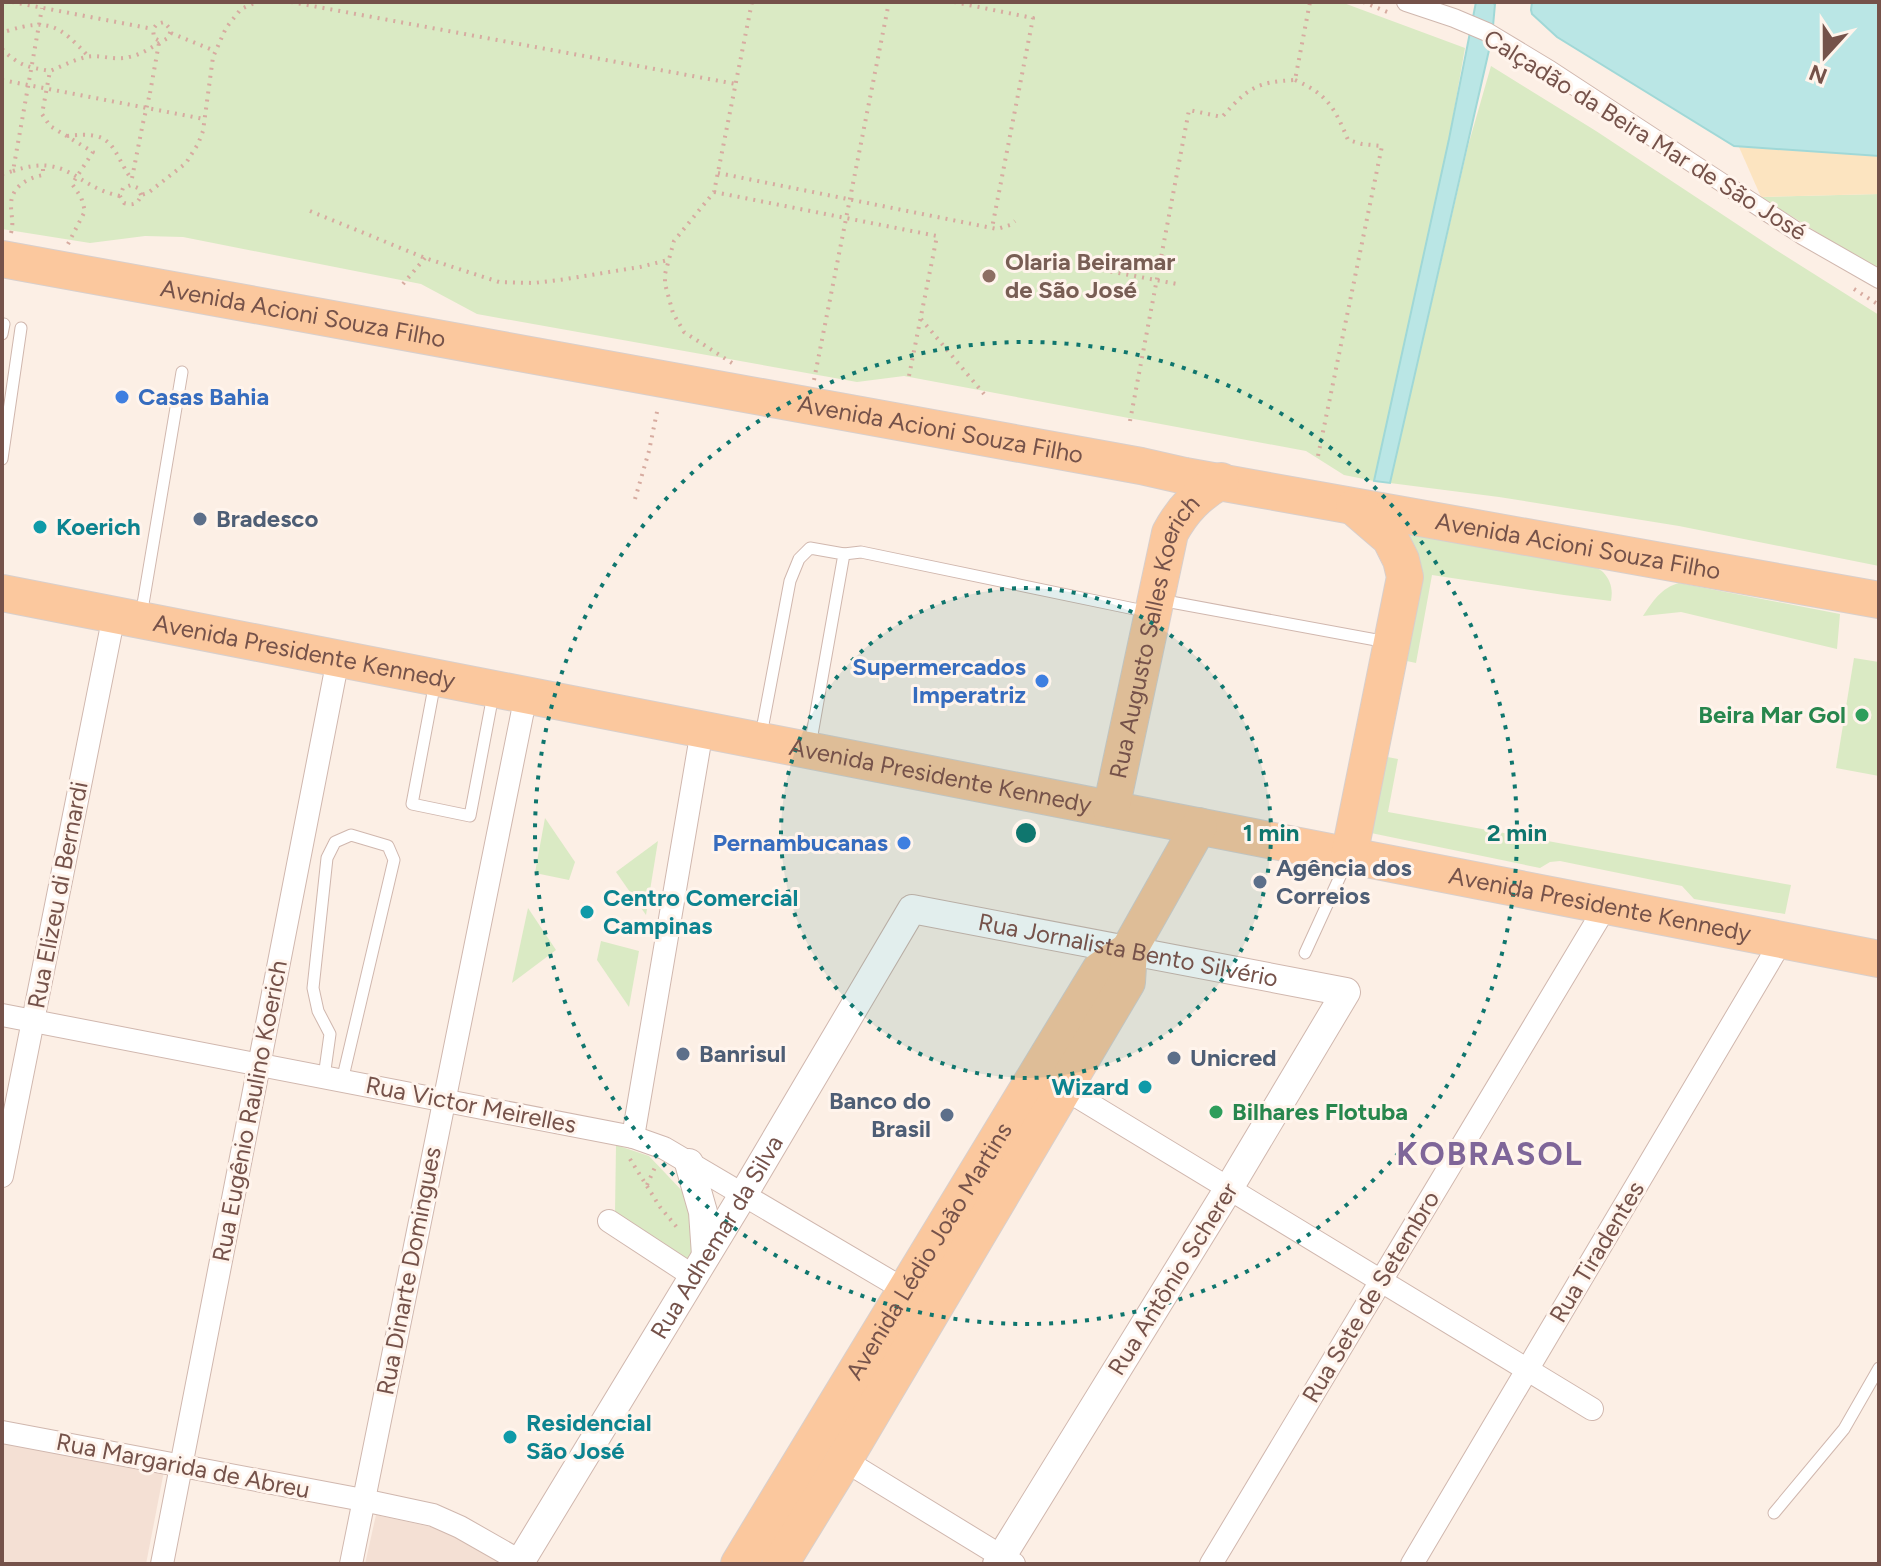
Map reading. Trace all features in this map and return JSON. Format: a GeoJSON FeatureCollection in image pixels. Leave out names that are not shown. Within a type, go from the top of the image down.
{"type":"FeatureCollection","features":[{"type":"Feature","properties":{"kind":"main road","name":"Avenida Acioni Souza Filho"},"geometry":{"type":"LineString","coordinates":[[6,248],[1185,476],[1873,601]]}},
{"type":"Feature","properties":{"kind":"main road"},"geometry":{"type":"LineString","coordinates":[[1141,466],[1162,508],[1170,533]]}},
{"type":"Feature","properties":{"kind":"main road","name":"Rua Augusto Salles Koerich"},"geometry":{"type":"LineString","coordinates":[[1111,809],[1170,533],[1191,502],[1221,481]]}},
{"type":"Feature","properties":{"kind":"main road"},"geometry":{"type":"LineString","coordinates":[[1349,856],[1405,577],[1390,538],[1350,504]]}},
{"type":"Feature","properties":{"kind":"main road","name":"Avenida Presidente Kennedy"},"geometry":{"type":"LineString","coordinates":[[2,593],[1879,959]]}},
{"type":"Feature","properties":{"kind":"main road","name":"Avenida Lédio João Martins"},"geometry":{"type":"LineString","coordinates":[[780,1564],[1127,982],[1129,950],[1199,826]]}},
{"type":"Feature","properties":{"kind":"main road","name":"Avenida Lédio João Martins"},"geometry":{"type":"LineString","coordinates":[[739,1564],[1100,970],[1129,950]]}},
{"type":"Feature","properties":{"kind":"street","name":"Calçadão da Beira Mar de São José"},"geometry":{"type":"LineString","coordinates":[[1399,8],[1454,18],[1487,32],[1802,235],[1879,279]]}},
{"type":"Feature","properties":{"kind":"street","name":"Rua Elizeu di Bernardi"},"geometry":{"type":"LineString","coordinates":[[2,1176],[33,1021],[127,618]]}},
{"type":"Feature","properties":{"kind":"street","name":"Rua Eugênio Raulino Koerich"},"geometry":{"type":"LineString","coordinates":[[162,1564],[338,659]]}},
{"type":"Feature","properties":{"kind":"street","name":"Rua Dinarte Domingues"},"geometry":{"type":"LineString","coordinates":[[351,1564],[443,1100],[510,692]]}},
{"type":"Feature","properties":{"kind":"street"},"geometry":{"type":"LineString","coordinates":[[630,1146],[702,730]]}},
{"type":"Feature","properties":{"kind":"street","name":"Rua Sete de Setembro"},"geometry":{"type":"LineString","coordinates":[[1211,1564],[1606,906]]}},
{"type":"Feature","properties":{"kind":"street","name":"Rua Jornalista Bento Silvério"},"geometry":{"type":"LineString","coordinates":[[912,909],[1346,992]]}},
{"type":"Feature","properties":{"kind":"street","name":"Rua Adhemar da Silva"},"geometry":{"type":"LineString","coordinates":[[522,1563],[695,1257],[743,1195],[912,909]]}},
{"type":"Feature","properties":{"kind":"street","name":"Rua Tiradentes"},"geometry":{"type":"LineString","coordinates":[[1412,1564],[1782,940]]}},
{"type":"Feature","properties":{"kind":"street","name":"Rua Antônio Scherer"},"geometry":{"type":"LineString","coordinates":[[1004,1562],[1346,992]]}},
{"type":"Feature","properties":{"kind":"street","name":"Rua Victor Meirelles"},"geometry":{"type":"LineString","coordinates":[[2,1015],[443,1100],[630,1146],[664,1148],[905,1290]]}},
{"type":"Feature","properties":{"kind":"street"},"geometry":{"type":"LineString","coordinates":[[1065,1089],[1592,1409]]}},
{"type":"Feature","properties":{"kind":"street"},"geometry":{"type":"LineString","coordinates":[[609,1221],[695,1257],[703,1212],[689,1163]]}},
{"type":"Feature","properties":{"kind":"street","name":"Rua Margarida de Abreu"},"geometry":{"type":"LineString","coordinates":[[2,1432],[433,1515],[522,1563]]}},
{"type":"Feature","properties":{"kind":"street"},"geometry":{"type":"LineString","coordinates":[[844,1460],[1004,1562]]}},
{"type":"Feature","properties":{"kind":"lane"},"geometry":{"type":"LineString","coordinates":[[2,459],[21,328]]}},
{"type":"Feature","properties":{"kind":"lane"},"geometry":{"type":"LineString","coordinates":[[127,618],[182,372]]}},
{"type":"Feature","properties":{"kind":"lane"},"geometry":{"type":"LineString","coordinates":[[760,741],[790,581],[799,559],[810,548],[844,554],[861,552],[1154,606],[1391,643]]}},
{"type":"Feature","properties":{"kind":"lane"},"geometry":{"type":"LineString","coordinates":[[810,751],[844,554]]}},
{"type":"Feature","properties":{"kind":"lane"},"geometry":{"type":"LineString","coordinates":[[436,678],[412,804],[470,816],[510,692]]}},
{"type":"Feature","properties":{"kind":"lane"},"geometry":{"type":"LineString","coordinates":[[351,835],[388,846],[394,860],[351,1039],[333,1079],[330,1034],[318,1011],[313,988],[327,858],[335,842],[351,835]]}},
{"type":"Feature","properties":{"kind":"lane"},"geometry":{"type":"LineString","coordinates":[[1305,953],[1349,856]]}},
{"type":"Feature","properties":{"kind":"lane"},"geometry":{"type":"LineString","coordinates":[[330,1034],[351,1039]]}},
{"type":"Feature","properties":{"kind":"lane"},"geometry":{"type":"LineString","coordinates":[[1774,1513],[1844,1429],[1879,1368]]}},
{"type":"Feature","properties":{"kind":"path"},"geometry":{"type":"LineString","coordinates":[[12,2],[42,8],[51,6],[153,29]]}},
{"type":"Feature","properties":{"kind":"path"},"geometry":{"type":"LineString","coordinates":[[141,195],[148,193],[186,163],[198,144],[203,131],[215,51],[226,28],[241,9],[257,2]]}},
{"type":"Feature","properties":{"kind":"path"},"geometry":{"type":"LineString","coordinates":[[291,2],[736,84]]}},
{"type":"Feature","properties":{"kind":"path"},"geometry":{"type":"LineString","coordinates":[[744,368],[684,332],[673,313],[665,284],[674,241],[714,192],[752,2]]}},
{"type":"Feature","properties":{"kind":"path"},"geometry":{"type":"LineString","coordinates":[[814,381],[889,2]]}},
{"type":"Feature","properties":{"kind":"path"},"geometry":{"type":"LineString","coordinates":[[954,2],[1033,18],[992,228]]}},
{"type":"Feature","properties":{"kind":"path"},"geometry":{"type":"LineString","coordinates":[[1295,80],[1310,2]]}},
{"type":"Feature","properties":{"kind":"path"},"geometry":{"type":"LineString","coordinates":[[1363,2],[1399,8]]}},
{"type":"Feature","properties":{"kind":"path"},"geometry":{"type":"LineString","coordinates":[[13,171],[42,8]]}},
{"type":"Feature","properties":{"kind":"path"},"geometry":{"type":"LineString","coordinates":[[2,49],[23,66],[50,71],[88,56],[130,57],[168,38],[170,26],[164,22],[153,29],[154,38],[160,41]]}},
{"type":"Feature","properties":{"kind":"path"},"geometry":{"type":"LineString","coordinates":[[7,31],[39,24],[64,33],[88,56]]}},
{"type":"Feature","properties":{"kind":"path"},"geometry":{"type":"LineString","coordinates":[[171,33],[215,51]]}},
{"type":"Feature","properties":{"kind":"path"},"geometry":{"type":"LineString","coordinates":[[120,196],[123,188],[131,182],[160,41]]}},
{"type":"Feature","properties":{"kind":"path"},"geometry":{"type":"LineString","coordinates":[[50,71],[42,114],[50,126],[93,152],[72,184],[81,197],[85,211],[67,248]]}},
{"type":"Feature","properties":{"kind":"path"},"geometry":{"type":"LineString","coordinates":[[2,80],[204,119]]}},
{"type":"Feature","properties":{"kind":"path"},"geometry":{"type":"LineString","coordinates":[[1130,421],[1189,110],[1222,117],[1241,95],[1253,88],[1273,81],[1295,80],[1313,88],[1329,101],[1340,118],[1348,140],[1382,146],[1318,456]]}},
{"type":"Feature","properties":{"kind":"path"},"geometry":{"type":"LineString","coordinates":[[2,174],[43,165],[61,168],[120,196],[124,203],[133,205],[139,200],[141,195],[138,188],[131,182],[114,148],[105,139],[65,137]]}},
{"type":"Feature","properties":{"kind":"path"},"geometry":{"type":"LineString","coordinates":[[6,248],[14,224],[11,204],[14,193],[30,178],[43,175],[43,165]]}},
{"type":"Feature","properties":{"kind":"path"},"geometry":{"type":"LineString","coordinates":[[718,173],[997,229],[1015,221]]}},
{"type":"Feature","properties":{"kind":"path"},"geometry":{"type":"LineString","coordinates":[[714,192],[937,236],[908,381]]}},
{"type":"Feature","properties":{"kind":"path"},"geometry":{"type":"LineString","coordinates":[[310,211],[425,258],[499,282],[534,283],[566,279],[668,260]]}},
{"type":"Feature","properties":{"kind":"path"},"geometry":{"type":"LineString","coordinates":[[403,284],[425,258]]}},
{"type":"Feature","properties":{"kind":"path"},"geometry":{"type":"LineString","coordinates":[[1087,267],[1177,284]]}},
{"type":"Feature","properties":{"kind":"path"},"geometry":{"type":"LineString","coordinates":[[1854,289],[1879,305]]}},
{"type":"Feature","properties":{"kind":"path"},"geometry":{"type":"LineString","coordinates":[[921,318],[984,394]]}},
{"type":"Feature","properties":{"kind":"path"},"geometry":{"type":"LineString","coordinates":[[635,499],[658,407]]}},
{"type":"Feature","properties":{"kind":"path"},"geometry":{"type":"LineString","coordinates":[[630,1146],[660,1207],[678,1228],[695,1257]]}},
{"type":"Feature","properties":{"kind":"shaded area"},"geometry":{"type":"Polygon","coordinates":[[[2,1439],[164,1471],[146,1564],[2,1564],[2,1439]]]}},
{"type":"Feature","properties":{"kind":"shaded area"},"geometry":{"type":"Polygon","coordinates":[[[376,1515],[440,1529],[501,1561],[500,1564],[365,1564],[376,1515]]]}},
{"type":"Feature","properties":{"kind":"green space"},"geometry":{"type":"Polygon","coordinates":[[[2,2],[1341,2],[1465,48],[1449,139],[1374,481],[1344,475],[1306,451],[904,376],[857,382],[477,314],[421,284],[183,237],[145,236],[90,243],[2,229],[2,2]]]}},
{"type":"Feature","properties":{"kind":"green space"},"geometry":{"type":"Polygon","coordinates":[[[1491,66],[1879,315],[1879,566],[1679,526],[1390,483],[1468,146],[1491,66]]]}},
{"type":"Feature","properties":{"kind":"green space"},"geometry":{"type":"Polygon","coordinates":[[[1879,194],[1879,271],[1761,197],[1879,194]]]}},
{"type":"Feature","properties":{"kind":"green space"},"geometry":{"type":"Polygon","coordinates":[[[1406,530],[1543,554],[1592,566],[1608,579],[1611,601],[1432,575],[1416,663],[1402,660],[1406,530]]]}},
{"type":"Feature","properties":{"kind":"green space"},"geometry":{"type":"Polygon","coordinates":[[[1679,583],[1840,614],[1837,649],[1681,612],[1643,616],[1662,592],[1679,583]]]}},
{"type":"Feature","properties":{"kind":"green space","name":"Beira Mar Gol"},"geometry":{"type":"Polygon","coordinates":[[[1854,658],[1879,662],[1879,776],[1836,768],[1854,658]]]}},
{"type":"Feature","properties":{"kind":"green space"},"geometry":{"type":"Polygon","coordinates":[[[1382,756],[1398,759],[1388,812],[1791,885],[1785,914],[1694,899],[1682,886],[1560,861],[1540,868],[1371,833],[1382,756]]]}},
{"type":"Feature","properties":{"kind":"green space"},"geometry":{"type":"Polygon","coordinates":[[[545,818],[575,862],[569,880],[535,873],[545,818]]]}},
{"type":"Feature","properties":{"kind":"green space"},"geometry":{"type":"Polygon","coordinates":[[[658,841],[646,915],[616,872],[658,841]]]}},
{"type":"Feature","properties":{"kind":"green space"},"geometry":{"type":"Polygon","coordinates":[[[528,908],[556,950],[512,983],[528,908]]]}},
{"type":"Feature","properties":{"kind":"green space"},"geometry":{"type":"Polygon","coordinates":[[[601,941],[639,951],[629,1007],[597,960],[601,941]]]}},
{"type":"Feature","properties":{"kind":"green space"},"geometry":{"type":"Polygon","coordinates":[[[616,1145],[649,1156],[686,1195],[697,1246],[688,1262],[615,1213],[616,1145]]]}},
{"type":"Feature","properties":{"kind":"sand"},"geometry":{"type":"Polygon","coordinates":[[[1739,147],[1879,156],[1879,194],[1761,197],[1739,147]]]}},
{"type":"Feature","properties":{"kind":"water"},"geometry":{"type":"Polygon","coordinates":[[[1476,2],[1495,4],[1492,37],[1390,483],[1374,481],[1449,139],[1476,2]]]}},
{"type":"Feature","properties":{"kind":"water"},"geometry":{"type":"Polygon","coordinates":[[[1532,2],[1879,2],[1879,156],[1734,146],[1557,37],[1532,14],[1532,2]]]}},
{"type":"Feature","properties":{"kind":"place","name":"Olaria Beiramar de São José"},"geometry":{"type":"Point","coordinates":[989,276]}},
{"type":"Feature","properties":{"kind":"place","name":"Casas Bahia"},"geometry":{"type":"Point","coordinates":[122,397]}},
{"type":"Feature","properties":{"kind":"place","name":"Bradesco"},"geometry":{"type":"Point","coordinates":[200,519]}},
{"type":"Feature","properties":{"kind":"place","name":"Koerich"},"geometry":{"type":"Point","coordinates":[40,527]}},
{"type":"Feature","properties":{"kind":"place","name":"Supermercados Imperatriz"},"geometry":{"type":"Point","coordinates":[1042,681]}},
{"type":"Feature","properties":{"kind":"place","name":"Beira Mar Gol"},"geometry":{"type":"Point","coordinates":[1862,715]}},
{"type":"Feature","properties":{"kind":"place","name":"Pernambucanas"},"geometry":{"type":"Point","coordinates":[904,843]}},
{"type":"Feature","properties":{"kind":"place","name":"Agência dos Correios"},"geometry":{"type":"Point","coordinates":[1260,882]}},
{"type":"Feature","properties":{"kind":"place","name":"Centro Comercial Campinas"},"geometry":{"type":"Point","coordinates":[587,912]}},
{"type":"Feature","properties":{"kind":"place","name":"Banrisul"},"geometry":{"type":"Point","coordinates":[683,1054]}},
{"type":"Feature","properties":{"kind":"place","name":"Unicred"},"geometry":{"type":"Point","coordinates":[1174,1058]}},
{"type":"Feature","properties":{"kind":"place","name":"Wizard"},"geometry":{"type":"Point","coordinates":[1145,1087]}},
{"type":"Feature","properties":{"kind":"place","name":"Bilhares Flotuba"},"geometry":{"type":"Point","coordinates":[1216,1112]}},
{"type":"Feature","properties":{"kind":"place","name":"Banco do Brasil"},"geometry":{"type":"Point","coordinates":[947,1115]}},
{"type":"Feature","properties":{"kind":"place","name":"Residencial São José"},"geometry":{"type":"Point","coordinates":[510,1437]}},
{"type":"Feature","properties":{"kind":"district","name":"KOBRASOL"},"geometry":{"type":"Point","coordinates":[1490,1154]}}]}
